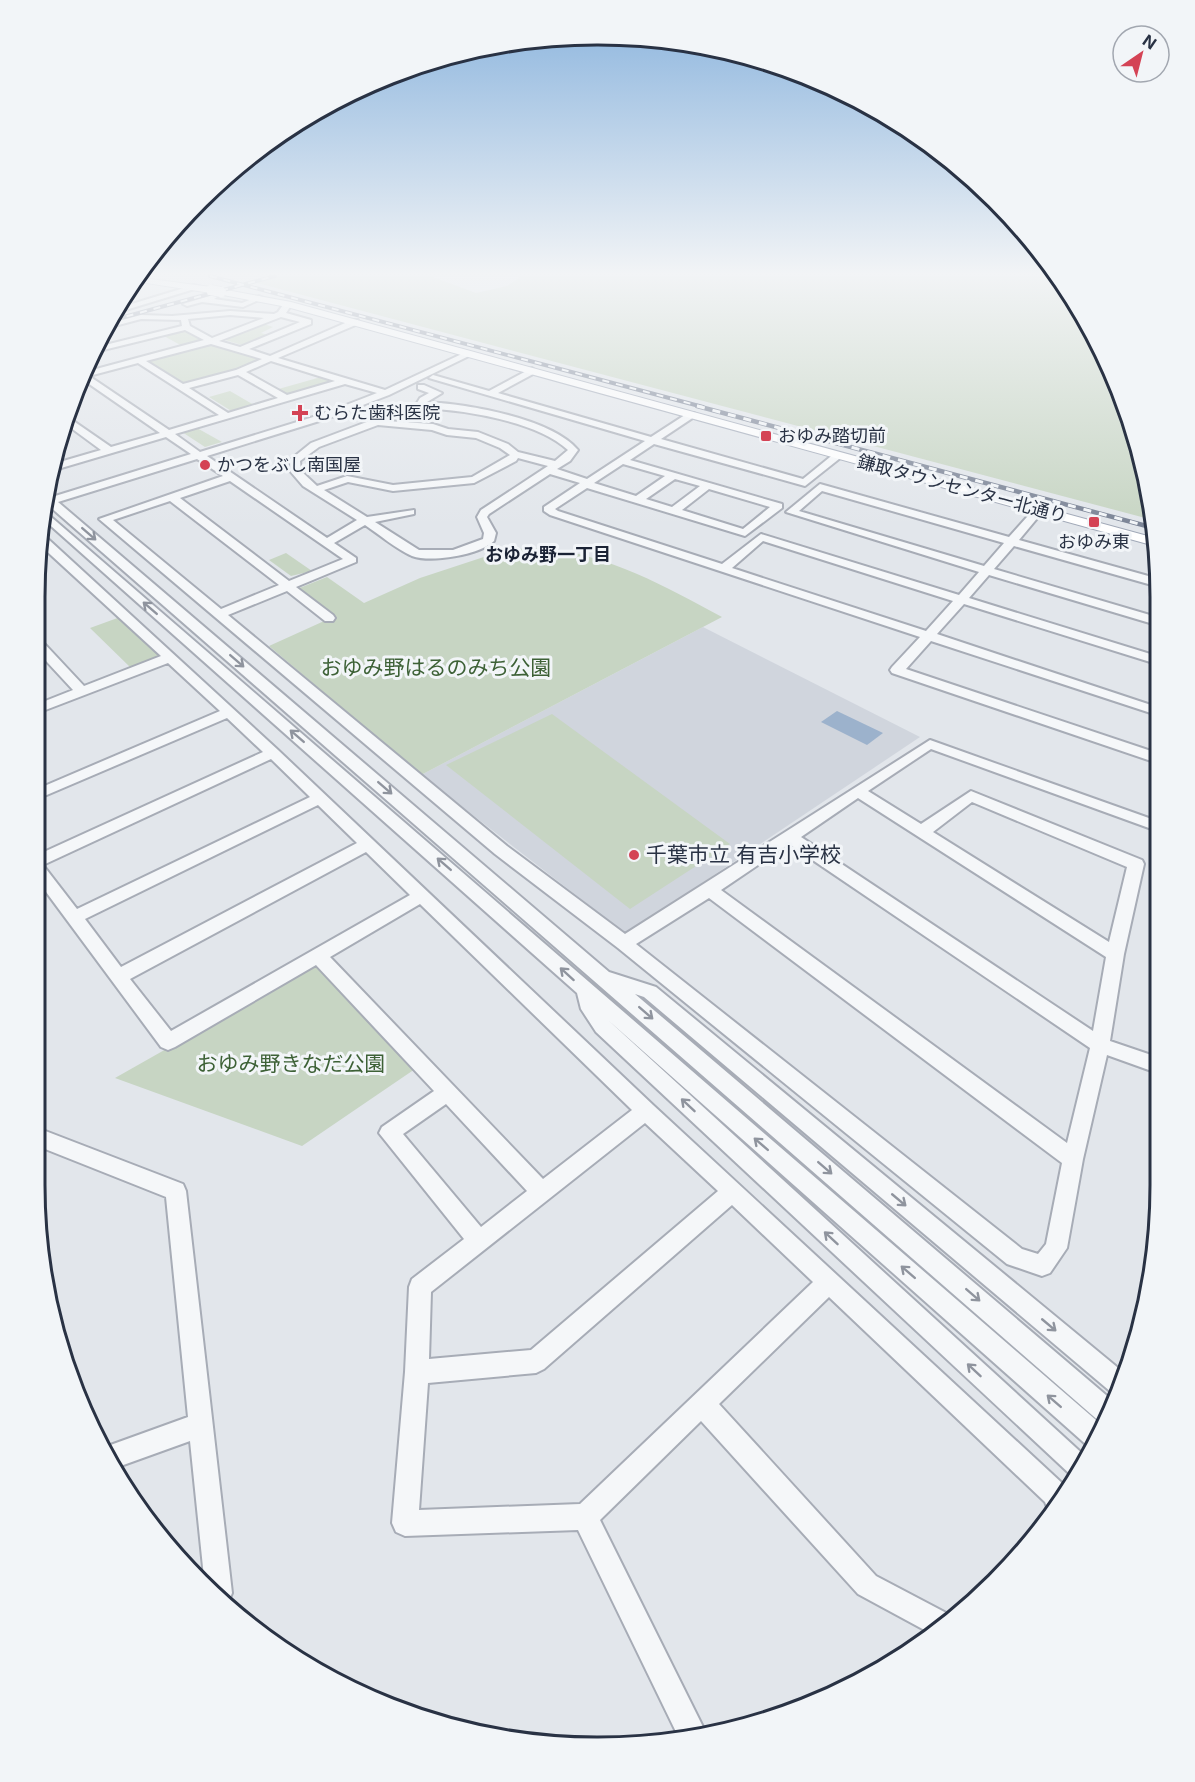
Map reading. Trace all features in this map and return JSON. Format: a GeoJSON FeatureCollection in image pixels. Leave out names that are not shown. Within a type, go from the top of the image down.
{"type":"FeatureCollection","features":[{"type":"Feature","properties":{"kind":"main road","name":"鎌取タウンセンター北通り"},"geometry":{"type":"LineString","coordinates":[[488,359],[1147,540]]}},
{"type":"Feature","properties":{"kind":"street"},"geometry":{"type":"LineString","coordinates":[[93,372],[143,359]]}},
{"type":"Feature","properties":{"kind":"street"},"geometry":{"type":"LineString","coordinates":[[183,387],[239,372],[268,359]]}},
{"type":"Feature","properties":{"kind":"street"},"geometry":{"type":"LineString","coordinates":[[269,359],[386,393]]}},
{"type":"Feature","properties":{"kind":"street"},"geometry":{"type":"LineString","coordinates":[[54,501],[197,456],[340,423],[434,427],[447,432],[491,427],[548,433],[570,445],[573,450],[570,455],[485,512],[482,517],[490,533],[488,541],[477,548],[436,555],[416,553],[307,484],[296,472],[295,460],[340,423],[386,393],[458,359]]}},
{"type":"Feature","properties":{"kind":"street"},"geometry":{"type":"LineString","coordinates":[[140,360],[227,416]]}},
{"type":"Feature","properties":{"kind":"street"},"geometry":{"type":"LineString","coordinates":[[490,394],[532,371]]}},
{"type":"Feature","properties":{"kind":"street"},"geometry":{"type":"LineString","coordinates":[[239,372],[287,399]]}},
{"type":"Feature","properties":{"kind":"street"},"geometry":{"type":"LineString","coordinates":[[433,378],[805,483],[839,455]]}},
{"type":"Feature","properties":{"kind":"street"},"geometry":{"type":"LineString","coordinates":[[90,380],[197,456],[352,560],[220,614]]}},
{"type":"Feature","properties":{"kind":"street"},"geometry":{"type":"LineString","coordinates":[[62,465],[344,381]]}},
{"type":"Feature","properties":{"kind":"street"},"geometry":{"type":"LineString","coordinates":[[421,387],[437,393],[423,400],[421,405]]}},
{"type":"Feature","properties":{"kind":"street"},"geometry":{"type":"LineString","coordinates":[[491,427],[518,402]]}},
{"type":"Feature","properties":{"kind":"street"},"geometry":{"type":"LineString","coordinates":[[375,423],[421,405],[457,407],[491,427],[504,446],[515,454],[545,460],[553,468],[586,483],[745,533],[778,506],[620,460]]}},
{"type":"Feature","properties":{"kind":"street"},"geometry":{"type":"LineString","coordinates":[[691,415],[548,509],[554,513],[928,637],[1150,708]]}},
{"type":"Feature","properties":{"kind":"street"},"geometry":{"type":"LineString","coordinates":[[73,425],[108,451]]}},
{"type":"Feature","properties":{"kind":"street"},"geometry":{"type":"LineString","coordinates":[[316,489],[347,479],[393,488],[474,480],[498,468],[512,459],[515,454]]}},
{"type":"Feature","properties":{"kind":"street"},"geometry":{"type":"LineString","coordinates":[[638,500],[673,476]]}},
{"type":"Feature","properties":{"kind":"street"},"geometry":{"type":"LineString","coordinates":[[231,477],[105,519],[501,850],[624,943],[1015,1257],[1042,1266],[1056,1248],[1073,1159],[1100,1045],[1115,954],[1136,864],[971,796],[923,831]]}},
{"type":"Feature","properties":{"kind":"street"},"geometry":{"type":"LineString","coordinates":[[674,511],[707,486]]}},
{"type":"Feature","properties":{"kind":"street"},"geometry":{"type":"LineString","coordinates":[[1150,580],[820,487],[791,512],[1150,619]]}},
{"type":"Feature","properties":{"kind":"street"},"geometry":{"type":"LineString","coordinates":[[172,497],[329,618]]}},
{"type":"Feature","properties":{"kind":"street"},"geometry":{"type":"LineString","coordinates":[[53,510],[604,976],[1103,1408]]}},
{"type":"Feature","properties":{"kind":"street"},"geometry":{"type":"LineString","coordinates":[[1039,510],[986,569],[962,600],[897,670],[1150,755]]}},
{"type":"Feature","properties":{"kind":"street"},"geometry":{"type":"LineString","coordinates":[[52,511],[585,991],[1091,1432]]}},
{"type":"Feature","properties":{"kind":"street"},"geometry":{"type":"LineString","coordinates":[[326,543],[364,521],[410,512]]}},
{"type":"Feature","properties":{"kind":"street"},"geometry":{"type":"LineString","coordinates":[[723,569],[761,537],[1150,658]]}},
{"type":"Feature","properties":{"kind":"street"},"geometry":{"type":"LineString","coordinates":[[48,545],[273,753],[646,1111],[1055,1494]]}},
{"type":"Feature","properties":{"kind":"street"},"geometry":{"type":"LineString","coordinates":[[45,653],[82,692]]}},
{"type":"Feature","properties":{"kind":"street"},"geometry":{"type":"LineString","coordinates":[[45,706],[170,657]]}},
{"type":"Feature","properties":{"kind":"street"},"geometry":{"type":"LineString","coordinates":[[45,790],[229,712]]}},
{"type":"Feature","properties":{"kind":"street"},"geometry":{"type":"LineString","coordinates":[[624,943],[711,891],[788,836],[930,744],[1150,823]]}},
{"type":"Feature","properties":{"kind":"street"},"geometry":{"type":"LineString","coordinates":[[45,859],[273,753]]}},
{"type":"Feature","properties":{"kind":"street"},"geometry":{"type":"LineString","coordinates":[[857,791],[1115,954]]}},
{"type":"Feature","properties":{"kind":"street"},"geometry":{"type":"LineString","coordinates":[[75,917],[320,798]]}},
{"type":"Feature","properties":{"kind":"street"},"geometry":{"type":"LineString","coordinates":[[788,836],[1100,1045],[1150,1062]]}},
{"type":"Feature","properties":{"kind":"street"},"geometry":{"type":"LineString","coordinates":[[120,976],[368,844]]}},
{"type":"Feature","properties":{"kind":"street"},"geometry":{"type":"LineString","coordinates":[[45,878],[168,1042],[423,895]]}},
{"type":"Feature","properties":{"kind":"street"},"geometry":{"type":"LineString","coordinates":[[711,891],[1073,1159]]}},
{"type":"Feature","properties":{"kind":"street"},"geometry":{"type":"LineString","coordinates":[[318,956],[542,1192]]}},
{"type":"Feature","properties":{"kind":"street"},"geometry":{"type":"LineString","coordinates":[[604,976],[625,981],[650,992],[1114,1380]]}},
{"type":"Feature","properties":{"kind":"street"},"geometry":{"type":"LineString","coordinates":[[585,991],[590,1010],[603,1026],[1075,1463]]}},
{"type":"Feature","properties":{"kind":"street"},"geometry":{"type":"LineString","coordinates":[[447,1092],[389,1133],[479,1241]]}},
{"type":"Feature","properties":{"kind":"street"},"geometry":{"type":"LineString","coordinates":[[646,1111],[420,1287],[417,1371],[405,1522],[585,1517],[828,1282]]}},
{"type":"Feature","properties":{"kind":"street"},"geometry":{"type":"LineString","coordinates":[[45,1140],[176,1191],[218,1586]]}},
{"type":"Feature","properties":{"kind":"street"},"geometry":{"type":"LineString","coordinates":[[417,1371],[536,1361],[732,1192]]}},
{"type":"Feature","properties":{"kind":"street"},"geometry":{"type":"LineString","coordinates":[[703,1405],[867,1585],[936,1621]]}},
{"type":"Feature","properties":{"kind":"street"},"geometry":{"type":"LineString","coordinates":[[116,1455],[201,1425]]}},
{"type":"Feature","properties":{"kind":"street"},"geometry":{"type":"LineString","coordinates":[[585,1517],[690,1729]]}},
{"type":"Feature","properties":{"kind":"shaded area","name":"千葉市立 有吉小学校"},"geometry":{"type":"Polygon","coordinates":[[[703,627],[920,737],[626,934],[421,775],[703,627]]]}},
{"type":"Feature","properties":{"kind":"green space"},"geometry":{"type":"Polygon","coordinates":[[[545,359],[1096,359],[1121,420],[1144,518],[545,359]]]}},
{"type":"Feature","properties":{"kind":"green space"},"geometry":{"type":"Polygon","coordinates":[[[261,360],[236,371],[184,385],[144,361],[261,360]]]}},
{"type":"Feature","properties":{"kind":"green space"},"geometry":{"type":"Polygon","coordinates":[[[321,377],[335,381],[288,396],[275,390],[321,377]]]}},
{"type":"Feature","properties":{"kind":"green space"},"geometry":{"type":"Polygon","coordinates":[[[230,391],[254,405],[233,412],[209,397],[230,391]]]}},
{"type":"Feature","properties":{"kind":"green space"},"geometry":{"type":"Polygon","coordinates":[[[197,428],[222,442],[205,447],[182,432],[197,428]]]}},
{"type":"Feature","properties":{"kind":"green space","name":"おゆみ野はるのみち公園"},"geometry":{"type":"Polygon","coordinates":[[[544,548],[591,557],[614,565],[658,583],[722,617],[421,775],[269,646],[333,617],[297,589],[327,577],[364,603],[420,578],[496,553],[511,549],[544,548]]]}},
{"type":"Feature","properties":{"kind":"green space"},"geometry":{"type":"Polygon","coordinates":[[[286,553],[312,571],[291,576],[269,560],[286,553]]]}},
{"type":"Feature","properties":{"kind":"green space"},"geometry":{"type":"Polygon","coordinates":[[[123,616],[165,654],[131,668],[90,628],[123,616]]]}},
{"type":"Feature","properties":{"kind":"green space"},"geometry":{"type":"Polygon","coordinates":[[[552,714],[730,844],[630,909],[446,765],[552,714]]]}},
{"type":"Feature","properties":{"kind":"green space","name":"おゆみ野きなだ公園"},"geometry":{"type":"Polygon","coordinates":[[[318,963],[415,1069],[302,1146],[115,1078],[318,963]]]}},
{"type":"Feature","properties":{"kind":"water"},"geometry":{"type":"Polygon","coordinates":[[[837,711],[883,733],[867,745],[821,722],[837,711]]]}},
{"type":"Feature","properties":{"kind":"railway"},"geometry":{"type":"LineString","coordinates":[[523,359],[703,407]]}},
{"type":"Feature","properties":{"kind":"railway"},"geometry":{"type":"LineString","coordinates":[[697,406],[1145,526]]}},
{"type":"Feature","properties":{"kind":"place","name":"むらた歯科医院"},"geometry":{"type":"Point","coordinates":[300,413]}},
{"type":"Feature","properties":{"kind":"place","name":"おゆみ踏切前"},"geometry":{"type":"Point","coordinates":[766,436]}},
{"type":"Feature","properties":{"kind":"place","name":"かつをぶし南国屋"},"geometry":{"type":"Point","coordinates":[205,465]}},
{"type":"Feature","properties":{"kind":"place","name":"おゆみ東"},"geometry":{"type":"Point","coordinates":[1094,522]}},
{"type":"Feature","properties":{"kind":"place","name":"千葉市立 有吉小学校"},"geometry":{"type":"Point","coordinates":[634,855]}},
{"type":"Feature","properties":{"kind":"district","name":"おゆみ野一丁目"},"geometry":{"type":"Point","coordinates":[548,555]}}]}
